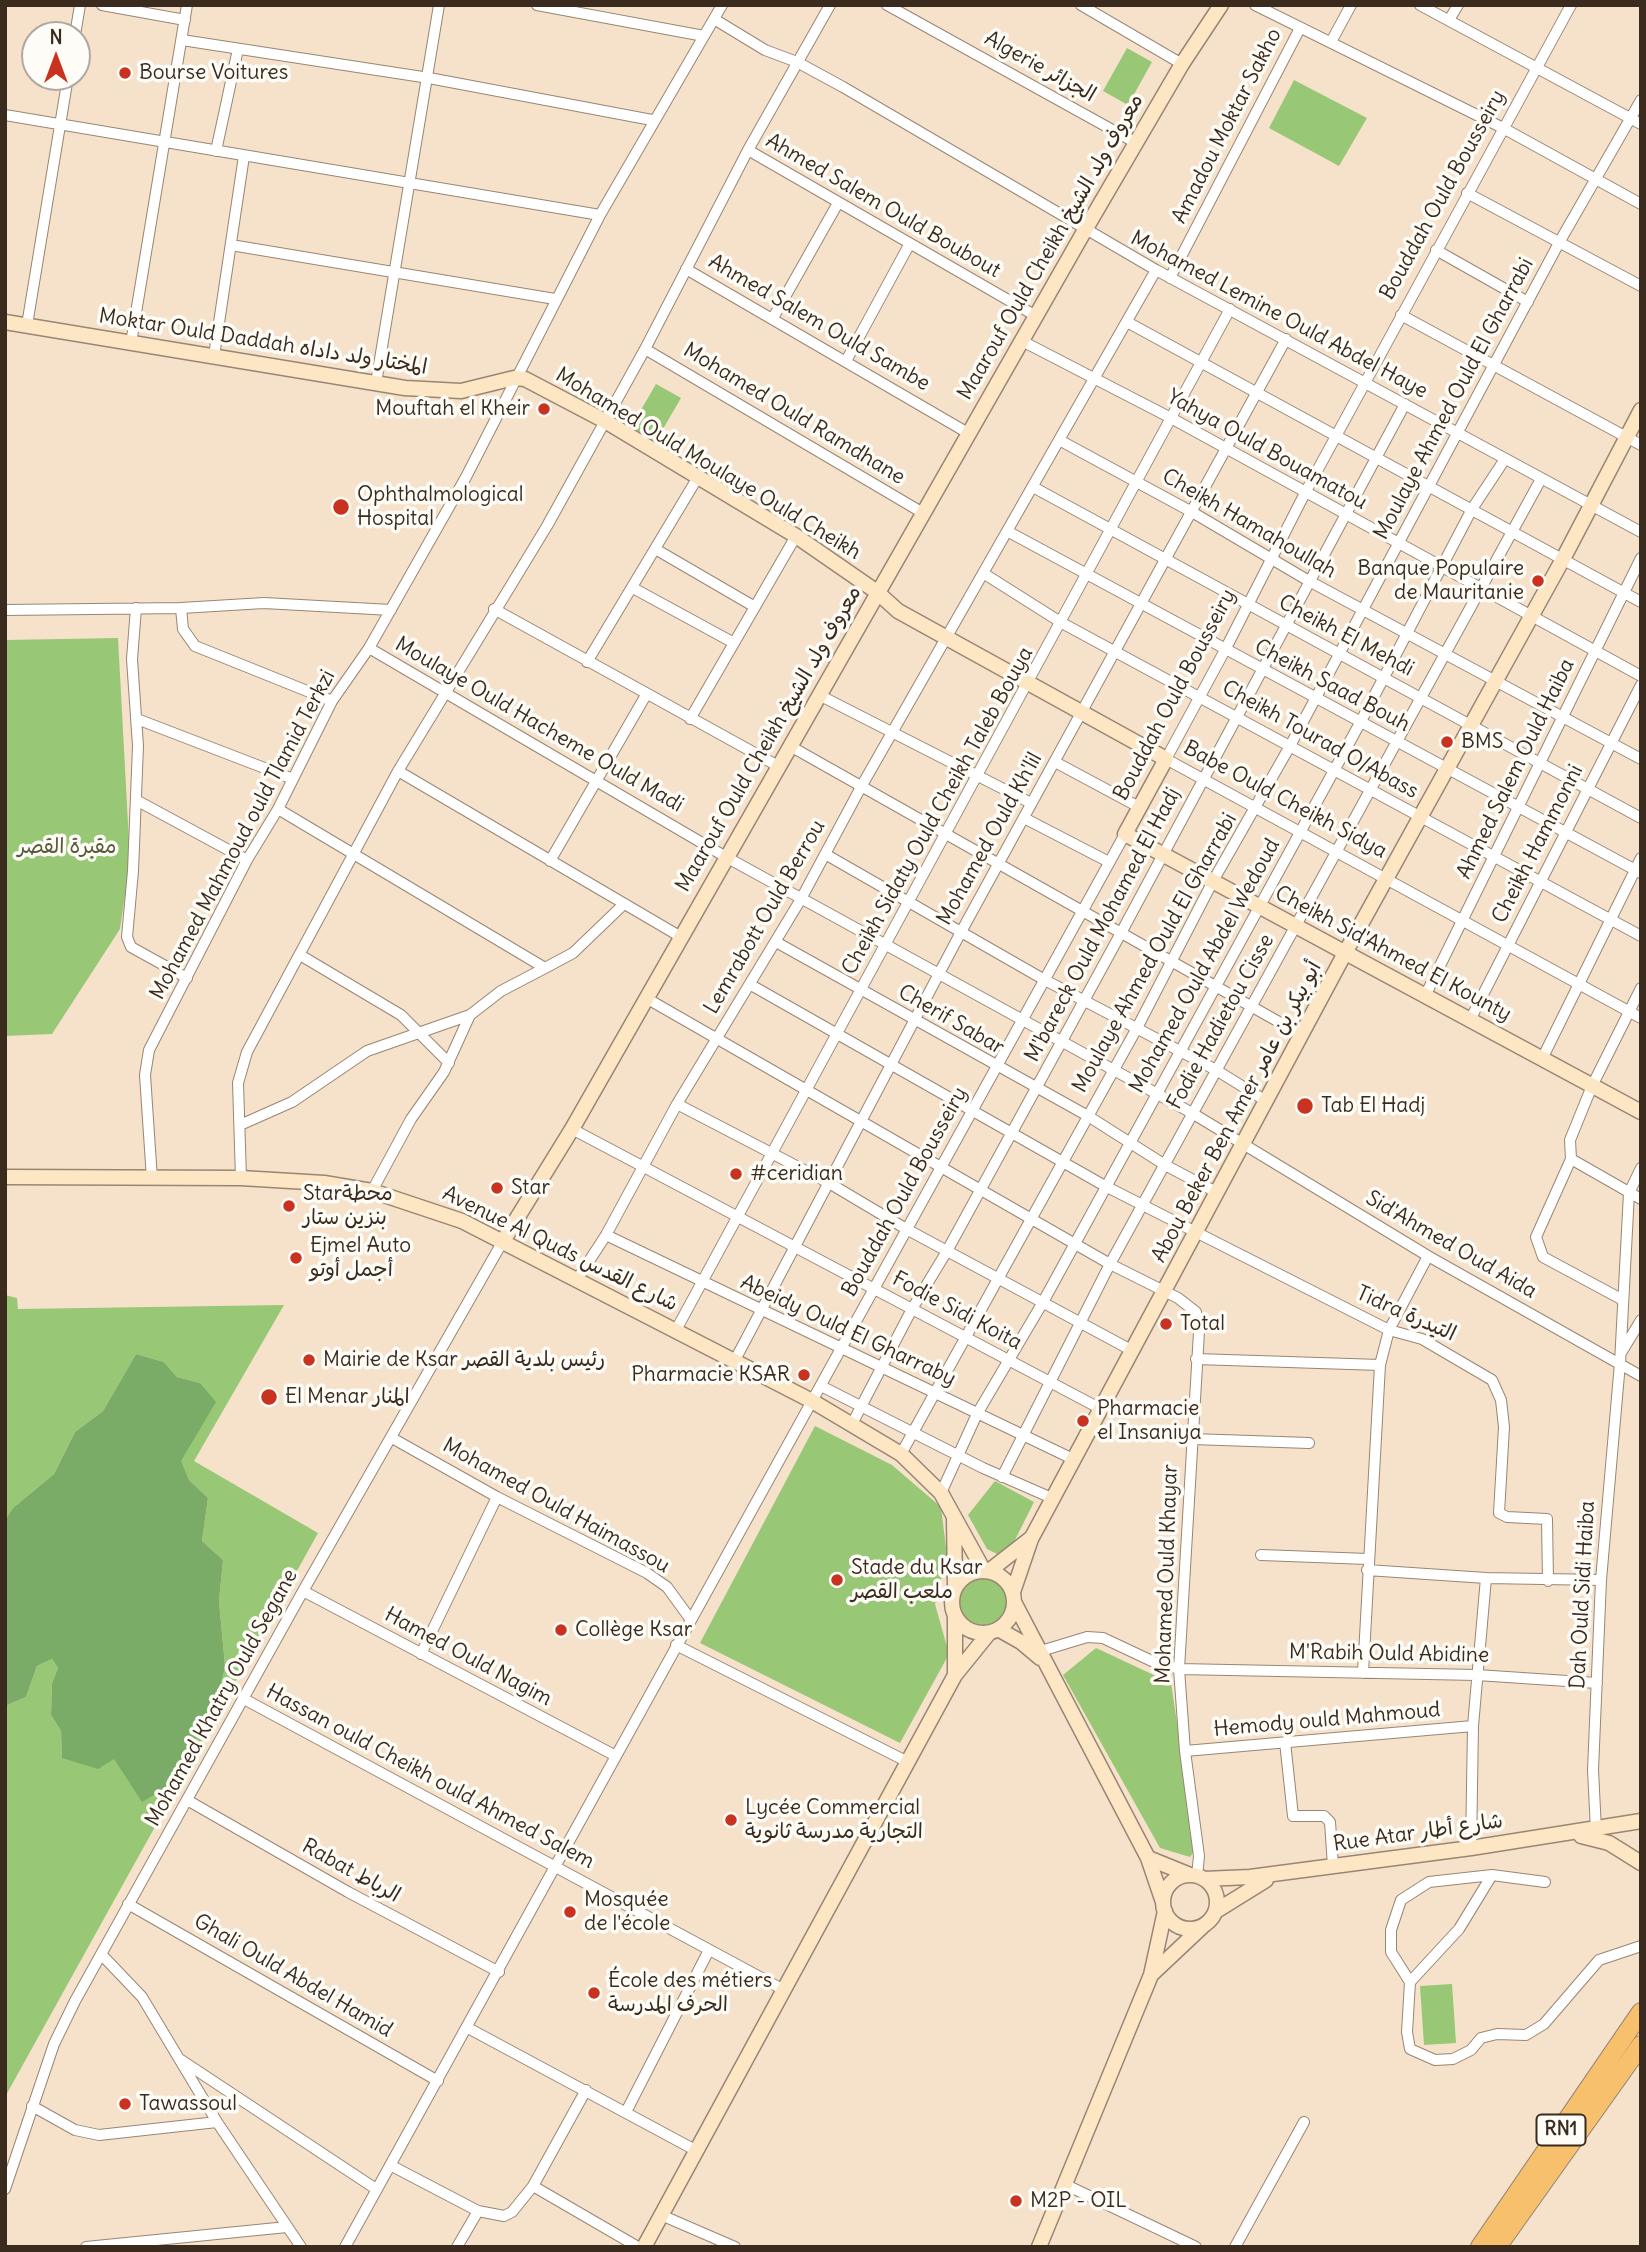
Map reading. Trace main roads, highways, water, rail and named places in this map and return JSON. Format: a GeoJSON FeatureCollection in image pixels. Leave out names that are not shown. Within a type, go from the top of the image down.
{"type":"FeatureCollection","features":[{"type":"Feature","properties":{"kind":"highway","name":"RN1"},"geometry":{"type":"LineString","coordinates":[[1497,2247],[1509,2215],[1641,2012]]}},
{"type":"Feature","properties":{"kind":"highway","name":"RN1"},"geometry":{"type":"LineString","coordinates":[[1480,2247],[1509,2215],[1641,2045]]}},
{"type":"Feature","properties":{"kind":"place","name":"Bourse Voitures"},"geometry":{"type":"Point","coordinates":[125,73]}},
{"type":"Feature","properties":{"kind":"place","name":"Mouftah el Kheir"},"geometry":{"type":"Point","coordinates":[544,409]}},
{"type":"Feature","properties":{"kind":"place","name":"Ophthalmological Hospital"},"geometry":{"type":"Point","coordinates":[341,507]}},
{"type":"Feature","properties":{"kind":"place","name":"Banque Populaire de Mauritanie"},"geometry":{"type":"Point","coordinates":[1538,581]}},
{"type":"Feature","properties":{"kind":"place","name":"BMS"},"geometry":{"type":"Point","coordinates":[1447,742]}},
{"type":"Feature","properties":{"kind":"place","name":"Tab El Hadj"},"geometry":{"type":"Point","coordinates":[1305,1106]}},
{"type":"Feature","properties":{"kind":"place","name":"#ceridian"},"geometry":{"type":"Point","coordinates":[736,1174]}},
{"type":"Feature","properties":{"kind":"place","name":"Star"},"geometry":{"type":"Point","coordinates":[497,1188]}},
{"type":"Feature","properties":{"kind":"place","name":"Starمحطة بنزين ستار"},"geometry":{"type":"Point","coordinates":[289,1206]}},
{"type":"Feature","properties":{"kind":"place","name":"Ejmel Auto أجمل أوتو"},"geometry":{"type":"Point","coordinates":[296,1258]}},
{"type":"Feature","properties":{"kind":"place","name":"Total"},"geometry":{"type":"Point","coordinates":[1166,1324]}},
{"type":"Feature","properties":{"kind":"place","name":"Mairie de Ksar رئيس بلدية القصر"},"geometry":{"type":"Point","coordinates":[309,1360]}},
{"type":"Feature","properties":{"kind":"place","name":"Pharmacie KSAR"},"geometry":{"type":"Point","coordinates":[804,1375]}},
{"type":"Feature","properties":{"kind":"place","name":"El Menar المنار"},"geometry":{"type":"Point","coordinates":[269,1397]}},
{"type":"Feature","properties":{"kind":"place","name":"Pharmacie el Insaniya"},"geometry":{"type":"Point","coordinates":[1083,1421]}},
{"type":"Feature","properties":{"kind":"place","name":"Stade du Ksar ملعب القصر"},"geometry":{"type":"Point","coordinates":[837,1580]}},
{"type":"Feature","properties":{"kind":"place","name":"Collège Ksar"},"geometry":{"type":"Point","coordinates":[561,1630]}},
{"type":"Feature","properties":{"kind":"place","name":"Lycée Commercial التجارية مدرسة ثانوية"},"geometry":{"type":"Point","coordinates":[731,1820]}},
{"type":"Feature","properties":{"kind":"place","name":"Mosquée de l'école"},"geometry":{"type":"Point","coordinates":[570,1912]}},
{"type":"Feature","properties":{"kind":"place","name":"École des métiers الحرف المدرسة"},"geometry":{"type":"Point","coordinates":[594,1993]}},
{"type":"Feature","properties":{"kind":"place","name":"Tawassoul"},"geometry":{"type":"Point","coordinates":[125,2104]}},
{"type":"Feature","properties":{"kind":"place","name":"M2P - OIL"},"geometry":{"type":"Point","coordinates":[1016,2201]}},
{"type":"Feature","properties":{"kind":"park label","name":"مقبرة القصر"},"geometry":{"type":"Point","coordinates":[67,847]}}]}
